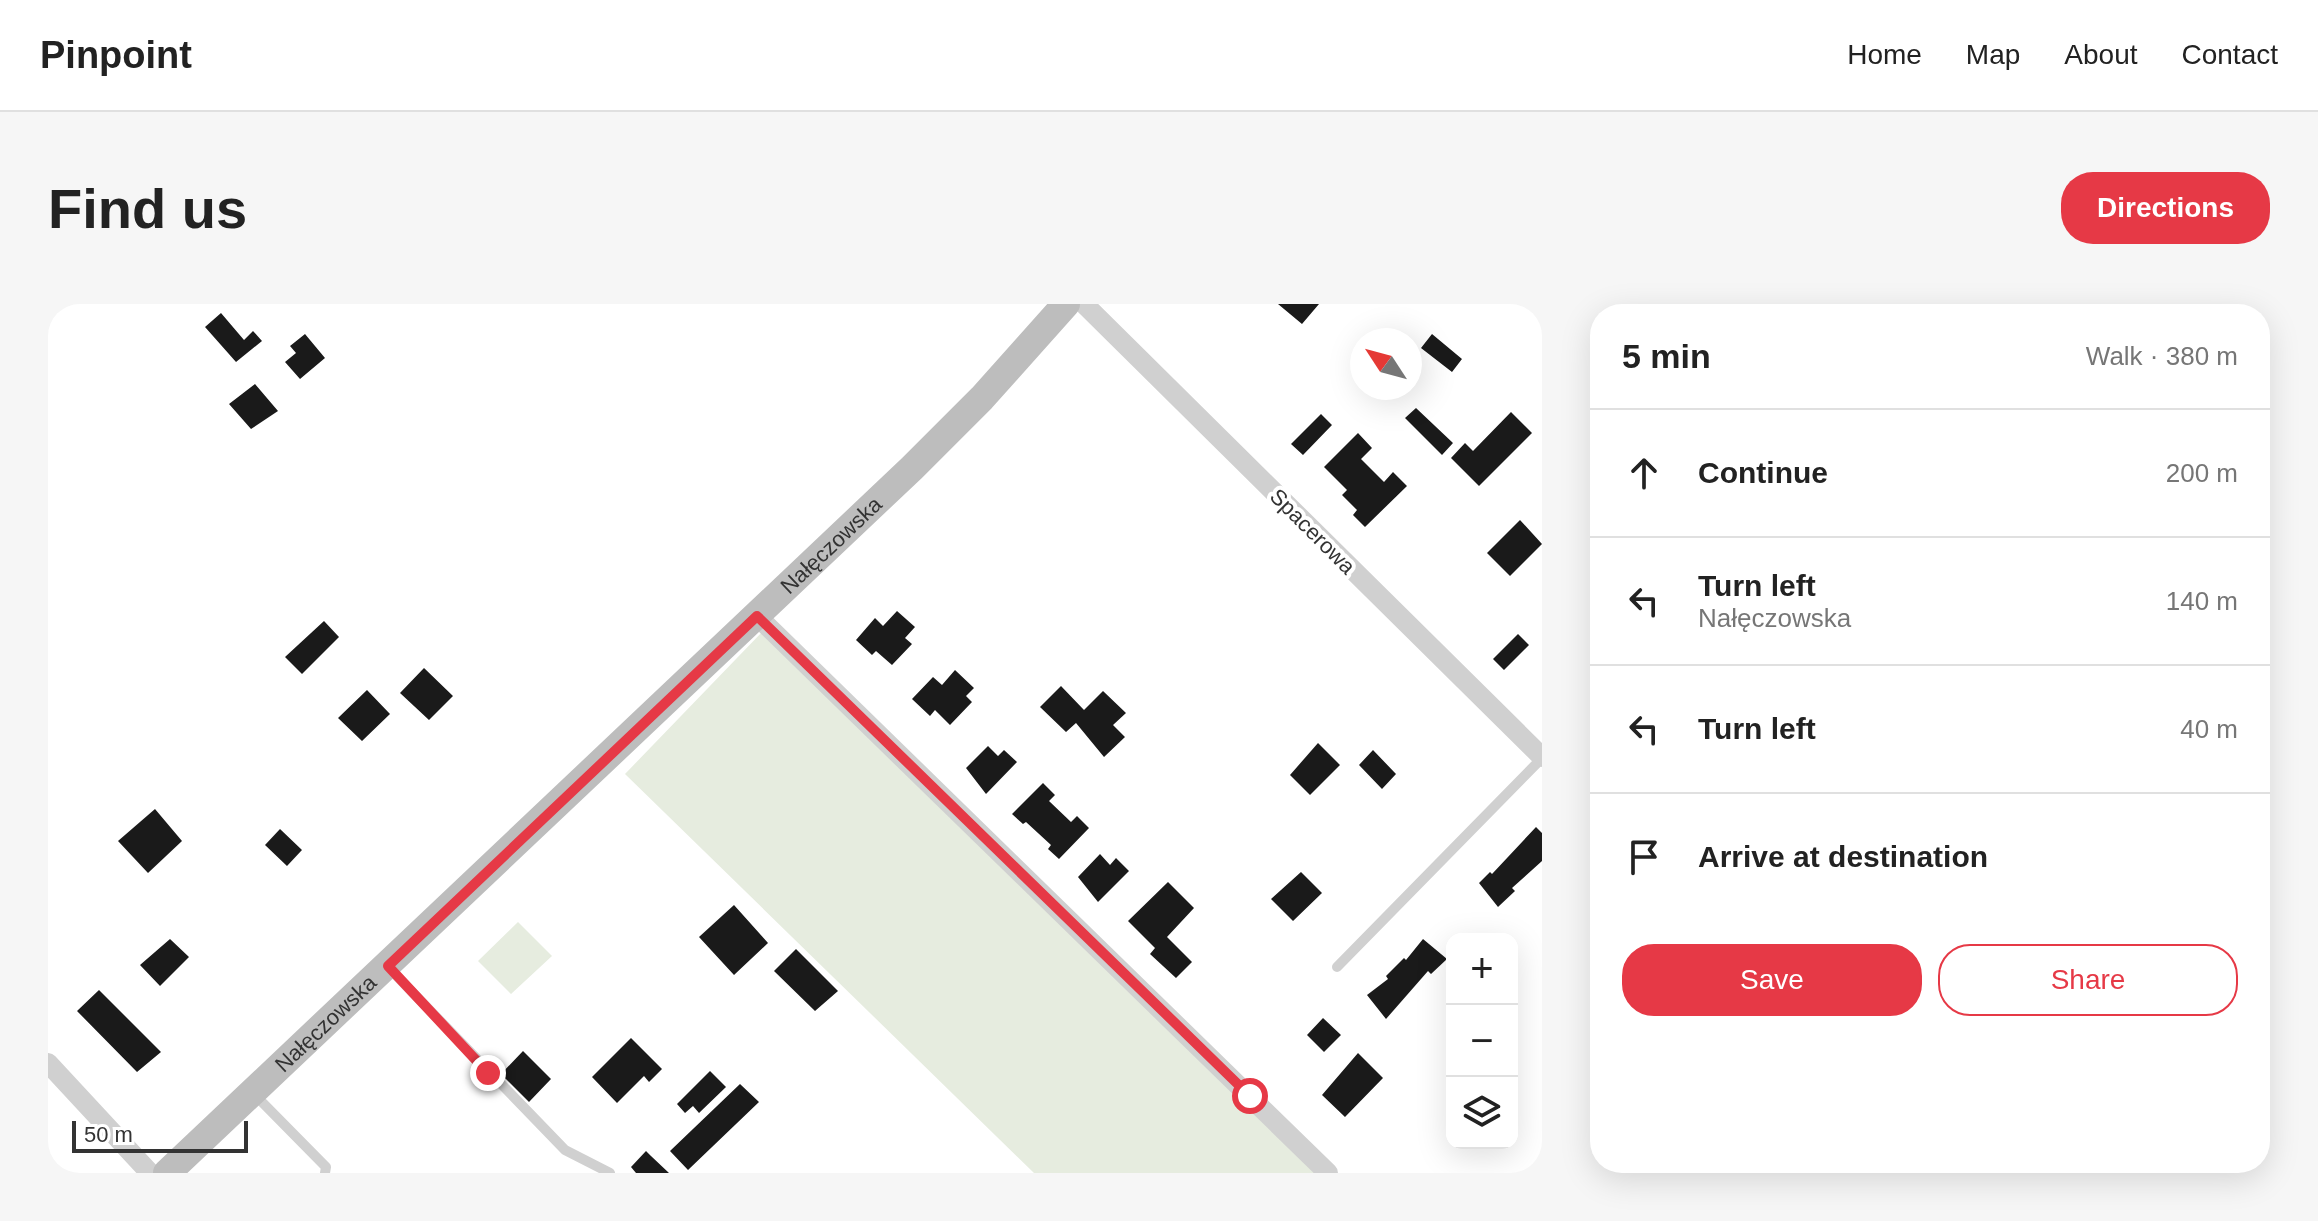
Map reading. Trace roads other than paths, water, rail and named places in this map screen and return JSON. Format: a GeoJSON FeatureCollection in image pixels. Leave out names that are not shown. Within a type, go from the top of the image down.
{"type":"FeatureCollection","features":[{"type":"Feature","properties":{"kind":"main road","name":"Nałęczowska"},"geometry":{"type":"LineString","coordinates":[[167,1173],[757,616],[982,398],[1066,304]]}},
{"type":"Feature","properties":{"kind":"street","name":"Spacerowa"},"geometry":{"type":"LineString","coordinates":[[1084,304],[1542,758]]}},
{"type":"Feature","properties":{"kind":"street"},"geometry":{"type":"LineString","coordinates":[[757,616],[1328,1173]]}},
{"type":"Feature","properties":{"kind":"street"},"geometry":{"type":"LineString","coordinates":[[48,1063],[150,1173]]}},
{"type":"Feature","properties":{"kind":"lane"},"geometry":{"type":"LineString","coordinates":[[1337,967],[1542,758]]}},
{"type":"Feature","properties":{"kind":"lane"},"geometry":{"type":"LineString","coordinates":[[388,966],[565,1150],[610,1173]]}},
{"type":"Feature","properties":{"kind":"lane"},"geometry":{"type":"LineString","coordinates":[[253,1092],[327,1171]]}}]}
